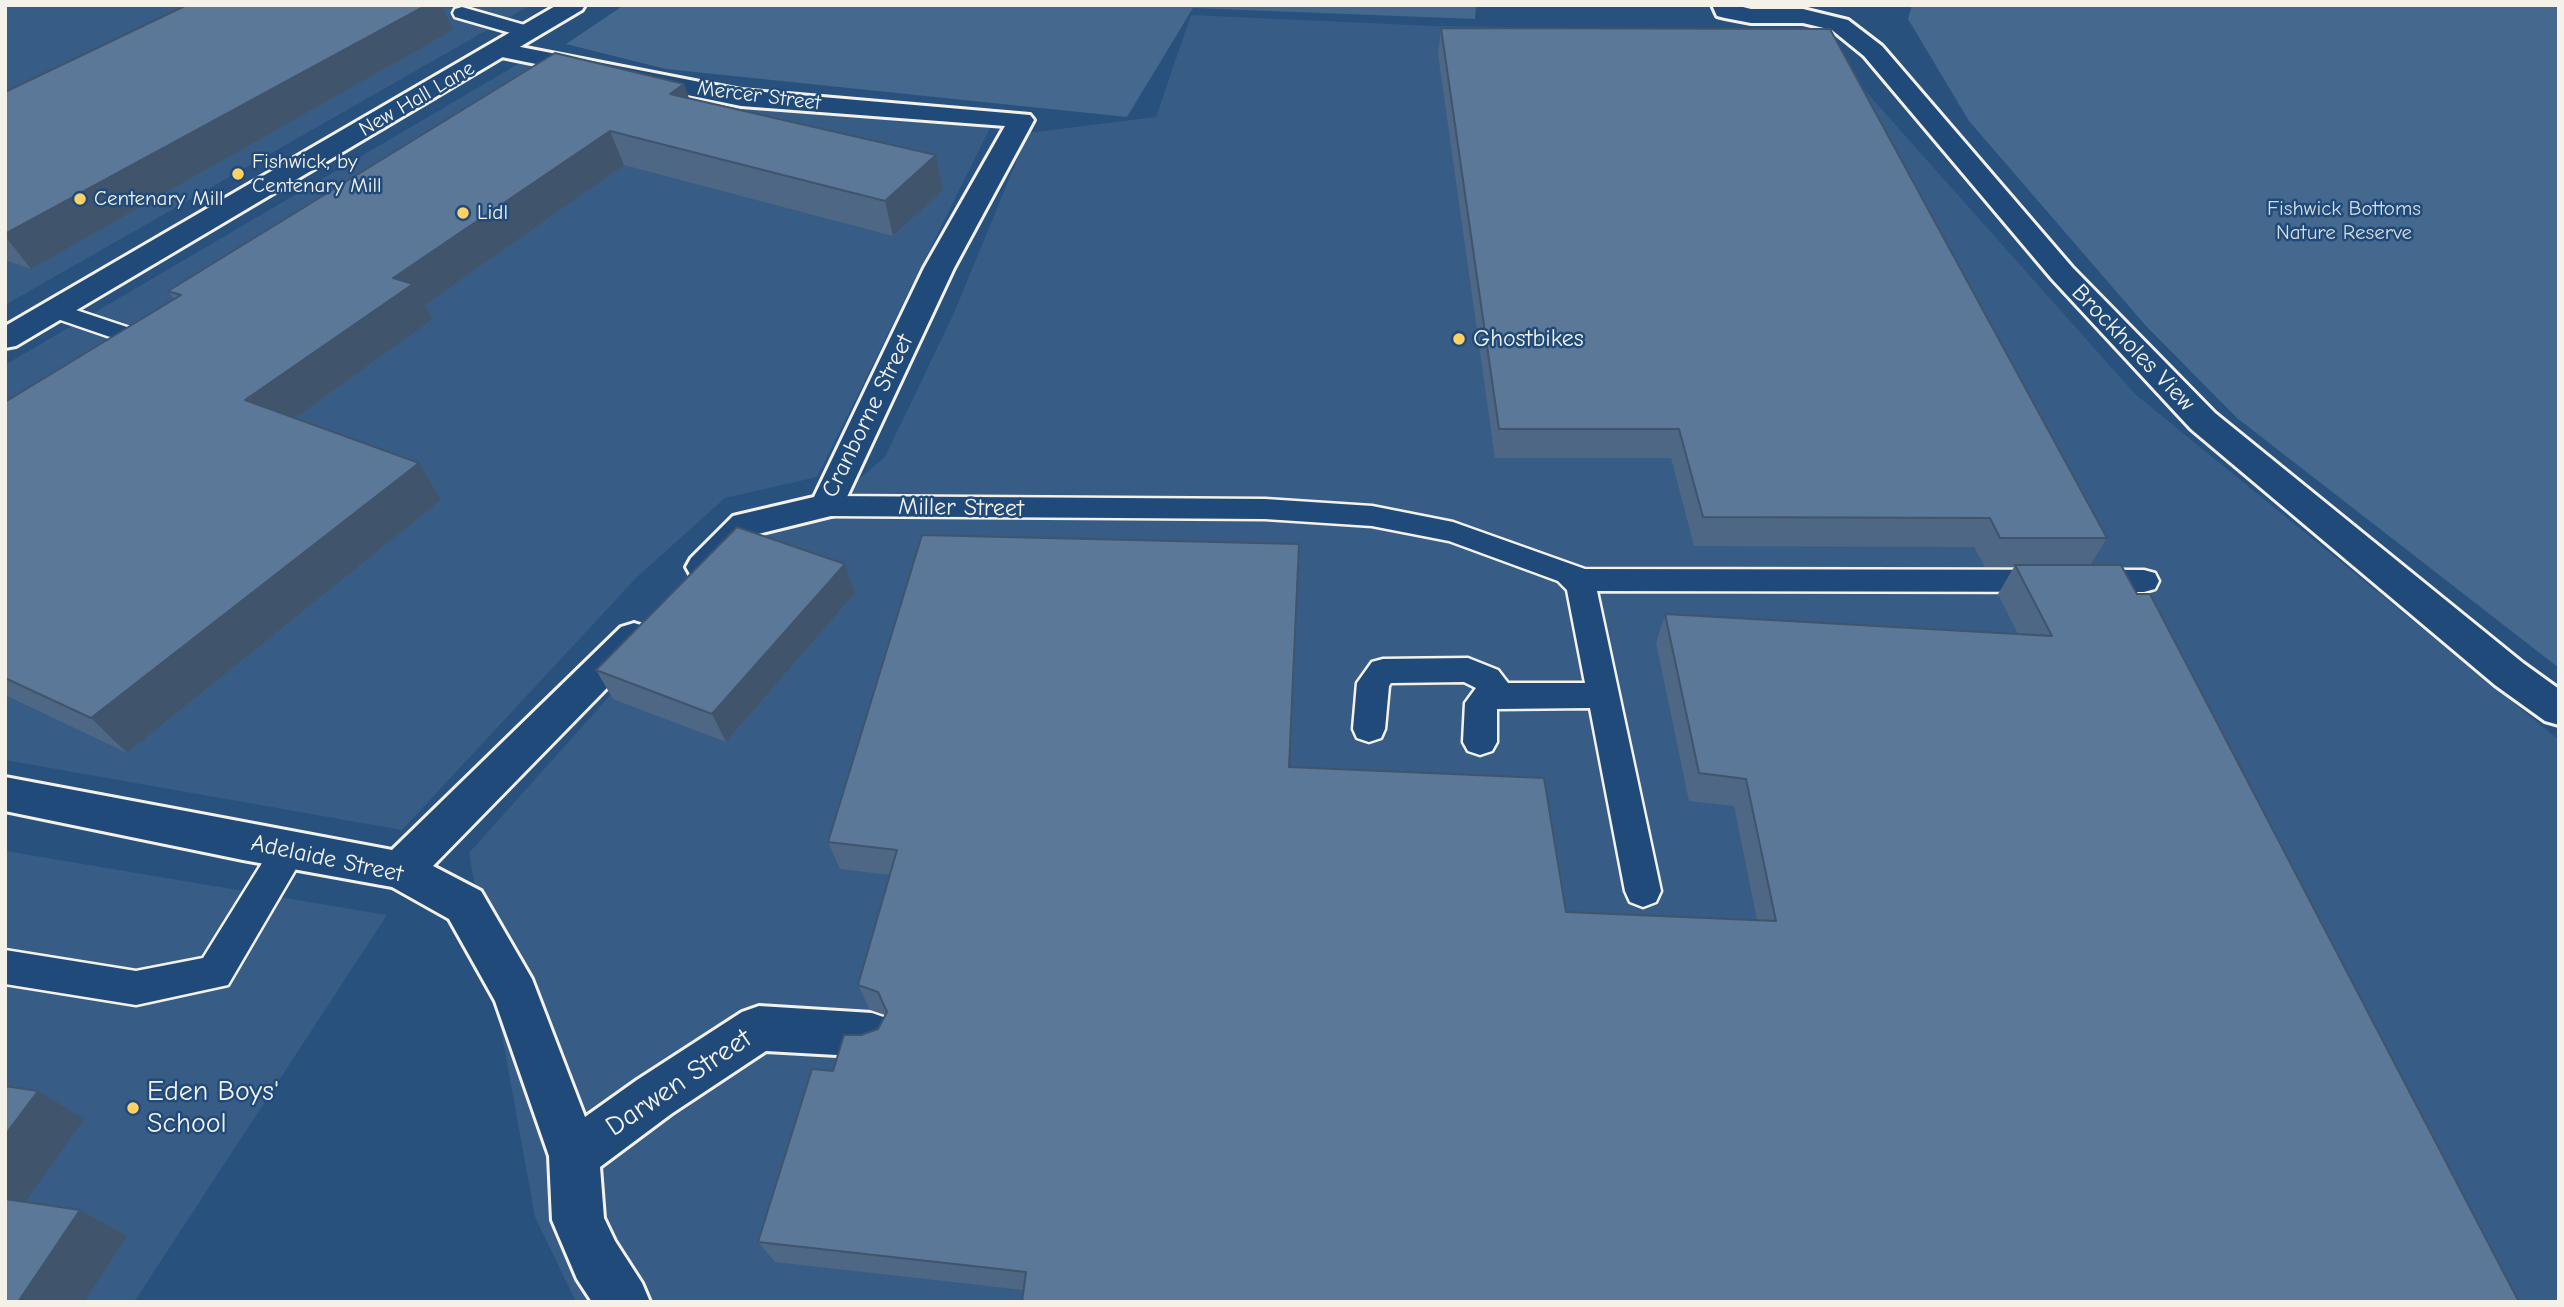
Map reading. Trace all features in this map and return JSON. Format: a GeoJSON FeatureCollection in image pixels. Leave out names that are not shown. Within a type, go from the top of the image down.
{"type":"FeatureCollection","features":[{"type":"Feature","properties":{"kind":"main road","name":"New Hall Lane"},"geometry":{"type":"LineString","coordinates":[[5,339],[574,5]]}},
{"type":"Feature","properties":{"kind":"main road","name":"Brockholes View"},"geometry":{"type":"LineString","coordinates":[[1723,5],[1725,11],[1751,16],[1803,16],[1840,25],[1872,51],[2062,273],[2203,421],[2509,674],[2559,710]]}},
{"type":"Feature","properties":{"kind":"main road","name":"Mercer Street"},"geometry":{"type":"LineString","coordinates":[[500,50],[741,98],[1021,120]]}},
{"type":"Feature","properties":{"kind":"main road","name":"Cranborne Street"},"geometry":{"type":"LineString","coordinates":[[400,870],[746,525],[827,506],[939,268],[1021,120]]}},
{"type":"Feature","properties":{"kind":"main road","name":"Adelaide Street"},"geometry":{"type":"LineString","coordinates":[[5,794],[400,870],[466,905],[516,994],[574,1156],[578,1220],[596,1261],[623,1302]]}},
{"type":"Feature","properties":{"kind":"main road","name":"Darwen Street"},"geometry":{"type":"LineString","coordinates":[[574,1156],[654,1097],[759,1028],[872,1035]]}},
{"type":"Feature","properties":{"kind":"lane"},"geometry":{"type":"LineString","coordinates":[[463,13],[528,32]]}},
{"type":"Feature","properties":{"kind":"lane"},"geometry":{"type":"LineString","coordinates":[[55,310],[142,340]]}},
{"type":"Feature","properties":{"kind":"lane","name":"Miller Street"},"geometry":{"type":"LineString","coordinates":[[827,506],[1094,510],[1265,509],[1372,516],[1454,532],[1569,573],[1578,580]]}},
{"type":"Feature","properties":{"kind":"lane"},"geometry":{"type":"LineString","coordinates":[[1643,891],[1578,580],[2144,581]]}},
{"type":"Feature","properties":{"kind":"lane"},"geometry":{"type":"LineString","coordinates":[[1370,729],[1373,682],[1382,671],[1468,670],[1487,679],[1499,696]]}},
{"type":"Feature","properties":{"kind":"lane"},"geometry":{"type":"LineString","coordinates":[[1480,742],[1481,703],[1485,698],[1604,695]]}},
{"type":"Feature","properties":{"kind":"lane"},"geometry":{"type":"LineString","coordinates":[[5,967],[136,988],[215,973],[289,850]]}},
{"type":"Feature","properties":{"kind":"shaded area","name":"Centenary Mill"},"geometry":{"type":"Polygon","coordinates":[[[5,5],[531,5],[5,305],[5,5]]]}},
{"type":"Feature","properties":{"kind":"shaded area"},"geometry":{"type":"Polygon","coordinates":[[[1191,15],[1433,26],[1812,31],[2135,394],[2559,740],[2559,1302],[576,1302],[535,1217],[469,853],[693,603],[761,535],[827,506],[885,457],[954,313],[1028,133],[1156,117],[1191,15]]]}},
{"type":"Feature","properties":{"kind":"shaded area"},"geometry":{"type":"Polygon","coordinates":[[[520,63],[682,103],[991,126],[817,477],[725,498],[636,578],[402,830],[5,760],[5,365],[520,63]]]}},
{"type":"Feature","properties":{"kind":"shaded area","name":"Eden Boys' School"},"geometry":{"type":"Polygon","coordinates":[[[5,851],[387,915],[134,1302],[5,1302],[5,851]]]}},
{"type":"Feature","properties":{"kind":"green space"},"geometry":{"type":"Polygon","coordinates":[[[624,5],[1476,5],[1475,19],[1193,8],[1127,117],[666,69],[566,44],[624,5]]]}},
{"type":"Feature","properties":{"kind":"green space","name":"Fishwick Bottoms Nature Reserve"},"geometry":{"type":"Polygon","coordinates":[[[1912,5],[2559,5],[2559,668],[2237,418],[2146,326],[1969,121],[1908,19],[1912,5]]]}},
{"type":"Feature","properties":{"kind":"building","name":"Centenary Mill"},"geometry":{"type":"Polygon","coordinates":[[[187,5],[427,5],[5,234],[5,92],[187,5]]]}},
{"type":"Feature","properties":{"kind":"building"},"geometry":{"type":"Polygon","coordinates":[[[1441,28],[1830,29],[2107,538],[2000,538],[1990,518],[1703,517],[1679,429],[1499,429],[1441,28]]]}},
{"type":"Feature","properties":{"kind":"building"},"geometry":{"type":"Polygon","coordinates":[[[555,53],[684,84],[670,94],[936,155],[885,201],[610,131],[393,278],[413,284],[245,400],[419,463],[91,718],[5,678],[5,402],[181,295],[168,291],[555,53]]]}},
{"type":"Feature","properties":{"kind":"building"},"geometry":{"type":"Polygon","coordinates":[[[737,527],[845,564],[712,714],[596,670],[737,527]]]}},
{"type":"Feature","properties":{"kind":"building"},"geometry":{"type":"Polygon","coordinates":[[[922,535],[1299,544],[1289,767],[1544,778],[1566,912],[1776,921],[1746,779],[1699,773],[1665,614],[2052,636],[2015,565],[2121,565],[2137,594],[2150,594],[2519,1302],[1022,1302],[1026,1272],[758,1242],[812,1069],[833,1071],[844,1035],[861,1035],[878,1029],[887,1012],[878,992],[858,985],[897,850],[828,842],[922,535]]]}},
{"type":"Feature","properties":{"kind":"building"},"geometry":{"type":"Polygon","coordinates":[[[5,1086],[38,1091],[5,1135],[5,1086]]]}},
{"type":"Feature","properties":{"kind":"building"},"geometry":{"type":"Polygon","coordinates":[[[5,1199],[80,1210],[18,1302],[5,1302],[5,1199]]]}},
{"type":"Feature","properties":{"kind":"place","name":"Fishwick, by Centenary Mill"},"geometry":{"type":"Point","coordinates":[238,174]}},
{"type":"Feature","properties":{"kind":"place","name":"Centenary Mill"},"geometry":{"type":"Point","coordinates":[80,199]}},
{"type":"Feature","properties":{"kind":"place","name":"Lidl"},"geometry":{"type":"Point","coordinates":[463,213]}},
{"type":"Feature","properties":{"kind":"place","name":"Ghostbikes"},"geometry":{"type":"Point","coordinates":[1459,339]}},
{"type":"Feature","properties":{"kind":"place","name":"Eden Boys' School"},"geometry":{"type":"Point","coordinates":[133,1108]}}]}
